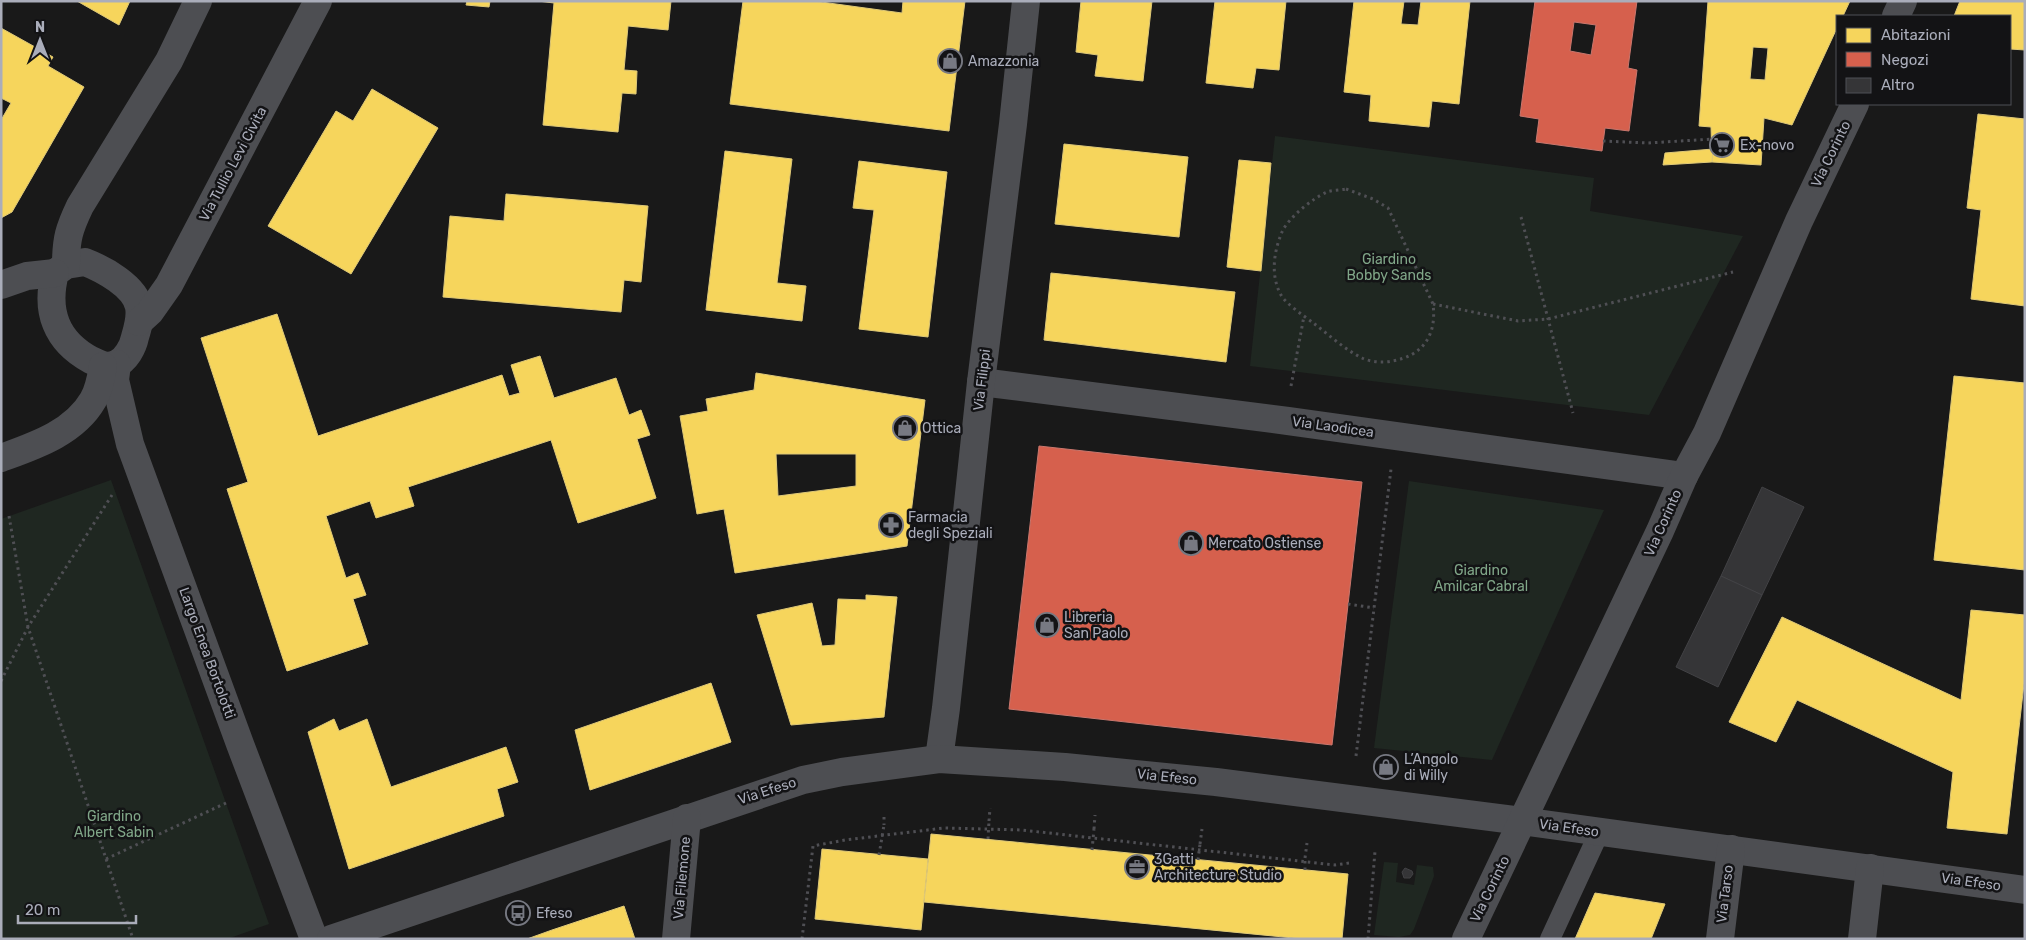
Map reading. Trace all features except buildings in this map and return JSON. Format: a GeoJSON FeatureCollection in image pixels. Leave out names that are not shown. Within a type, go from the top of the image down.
{"type":"FeatureCollection","features":[{"type":"Feature","properties":{"kind":"street"},"geometry":{"type":"LineString","coordinates":[[110,365],[83,356],[69,346],[58,329],[52,306],[51,287],[60,269],[68,230],[80,206],[169,61],[198,1]]}},
{"type":"Feature","properties":{"kind":"street","name":"Via Tullio Levi Civita"},"geometry":{"type":"LineString","coordinates":[[139,322],[150,312],[169,286],[318,1]]}},
{"type":"Feature","properties":{"kind":"street","name":"Via Filippi"},"geometry":{"type":"LineString","coordinates":[[939,759],[1026,1]]}},
{"type":"Feature","properties":{"kind":"street"},"geometry":{"type":"LineString","coordinates":[[1896,15],[1903,1]]}},
{"type":"Feature","properties":{"kind":"street","name":"Via Corinto"},"geometry":{"type":"LineString","coordinates":[[1466,939],[1660,531],[1684,476],[1707,432],[1778,267],[1854,105]]}},
{"type":"Feature","properties":{"kind":"street"},"geometry":{"type":"LineString","coordinates":[[1,285],[27,276],[85,262],[103,270],[127,288],[134,294],[139,306],[139,322],[132,348],[126,356],[110,365],[93,400],[73,423],[53,436],[1,458]]}},
{"type":"Feature","properties":{"kind":"street","name":"Largo Enea Bortolotti"},"geometry":{"type":"LineString","coordinates":[[110,365],[130,444],[314,939]]}},
{"type":"Feature","properties":{"kind":"street","name":"Via Laodicea"},"geometry":{"type":"LineString","coordinates":[[981,382],[1288,421],[1684,476]]}},
{"type":"Feature","properties":{"kind":"street","name":"Via Efeso"},"geometry":{"type":"LineString","coordinates":[[332,939],[803,780],[842,772],[939,759],[1065,766],[1216,782],[1522,821],[2025,890]]}},
{"type":"Feature","properties":{"kind":"street","name":"Via Filemone"},"geometry":{"type":"LineString","coordinates":[[676,939],[687,818]]}},
{"type":"Feature","properties":{"kind":"street","name":"Via Tarso"},"geometry":{"type":"LineString","coordinates":[[1720,939],[1731,849]]}},
{"type":"Feature","properties":{"kind":"street"},"geometry":{"type":"LineString","coordinates":[[1862,939],[1870,868]]}},
{"type":"Feature","properties":{"kind":"lane"},"geometry":{"type":"LineString","coordinates":[[1550,939],[1599,832]]}},
{"type":"Feature","properties":{"kind":"path"},"geometry":{"type":"LineString","coordinates":[[1603,141],[1648,143],[1712,139]]}},
{"type":"Feature","properties":{"kind":"path"},"geometry":{"type":"LineString","coordinates":[[1346,189],[1373,199],[1388,208],[1433,304],[1435,319],[1430,336],[1417,353],[1403,359],[1385,363],[1363,359],[1304,316],[1281,296],[1275,275],[1275,250],[1285,225],[1315,198],[1330,191],[1346,189]]}},
{"type":"Feature","properties":{"kind":"path"},"geometry":{"type":"LineString","coordinates":[[1522,217],[1573,413]]}},
{"type":"Feature","properties":{"kind":"path"},"geometry":{"type":"LineString","coordinates":[[1433,304],[1518,321],[1548,319],[1733,272]]}},
{"type":"Feature","properties":{"kind":"path"},"geometry":{"type":"LineString","coordinates":[[1288,421],[1292,378],[1304,316]]}},
{"type":"Feature","properties":{"kind":"path"},"geometry":{"type":"LineString","coordinates":[[1356,756],[1392,466]]}},
{"type":"Feature","properties":{"kind":"path"},"geometry":{"type":"LineString","coordinates":[[1,681],[28,627],[115,490]]}},
{"type":"Feature","properties":{"kind":"path"},"geometry":{"type":"LineString","coordinates":[[9,516],[28,627],[133,939]]}},
{"type":"Feature","properties":{"kind":"path"},"geometry":{"type":"LineString","coordinates":[[1348,604],[1374,608]]}},
{"type":"Feature","properties":{"kind":"path"},"geometry":{"type":"LineString","coordinates":[[106,859],[226,803]]}},
{"type":"Feature","properties":{"kind":"path"},"geometry":{"type":"LineString","coordinates":[[988,839],[990,808]]}},
{"type":"Feature","properties":{"kind":"path"},"geometry":{"type":"LineString","coordinates":[[1092,850],[1095,815]]}},
{"type":"Feature","properties":{"kind":"path"},"geometry":{"type":"LineString","coordinates":[[879,855],[884,817]]}},
{"type":"Feature","properties":{"kind":"path"},"geometry":{"type":"LineString","coordinates":[[802,939],[813,846],[911,830],[944,828],[1022,830],[1335,864],[1349,863]]}},
{"type":"Feature","properties":{"kind":"path"},"geometry":{"type":"LineString","coordinates":[[1198,860],[1202,829]]}},
{"type":"Feature","properties":{"kind":"path"},"geometry":{"type":"LineString","coordinates":[[1304,870],[1307,843]]}},
{"type":"Feature","properties":{"kind":"path"},"geometry":{"type":"LineString","coordinates":[[1368,939],[1375,852]]}},
{"type":"Feature","properties":{"kind":"green space","name":"Giardino Bobby Sands"},"geometry":{"type":"Polygon","coordinates":[[[1275,136],[1594,178],[1590,211],[1743,236],[1649,415],[1250,366],[1275,136]]]}},
{"type":"Feature","properties":{"kind":"green space","name":"Giardino Albert Sabin"},"geometry":{"type":"Polygon","coordinates":[[[111,480],[269,924],[227,939],[1,939],[1,519],[111,480]]]}},
{"type":"Feature","properties":{"kind":"green space","name":"Giardino Amilcar Cabral"},"geometry":{"type":"Polygon","coordinates":[[[1409,481],[1604,510],[1492,760],[1374,748],[1409,481]]]}},
{"type":"Feature","properties":{"kind":"green space"},"geometry":{"type":"Polygon","coordinates":[[[1384,862],[1398,863],[1396,882],[1414,885],[1417,865],[1433,867],[1434,876],[1410,935],[1399,937],[1374,935],[1384,862]]]}},
{"type":"Feature","properties":{"kind":"place","name":"Amazzonia"},"geometry":{"type":"Point","coordinates":[950,61]}},
{"type":"Feature","properties":{"kind":"place","name":"Ex-novo"},"geometry":{"type":"Point","coordinates":[1722,145]}},
{"type":"Feature","properties":{"kind":"place","name":"Ottica"},"geometry":{"type":"Point","coordinates":[905,428]}},
{"type":"Feature","properties":{"kind":"place","name":"Farmacia degli Speziali"},"geometry":{"type":"Point","coordinates":[891,525]}},
{"type":"Feature","properties":{"kind":"place","name":"Mercato Ostiense"},"geometry":{"type":"Point","coordinates":[1191,543]}},
{"type":"Feature","properties":{"kind":"place","name":"Libreria San Paolo"},"geometry":{"type":"Point","coordinates":[1047,625]}},
{"type":"Feature","properties":{"kind":"place","name":"L’Angolo di Willy"},"geometry":{"type":"Point","coordinates":[1386,767]}},
{"type":"Feature","properties":{"kind":"place","name":"3Gatti Architecture Studio"},"geometry":{"type":"Point","coordinates":[1137,867]}},
{"type":"Feature","properties":{"kind":"place","name":"Efeso"},"geometry":{"type":"Point","coordinates":[518,913]}}]}
